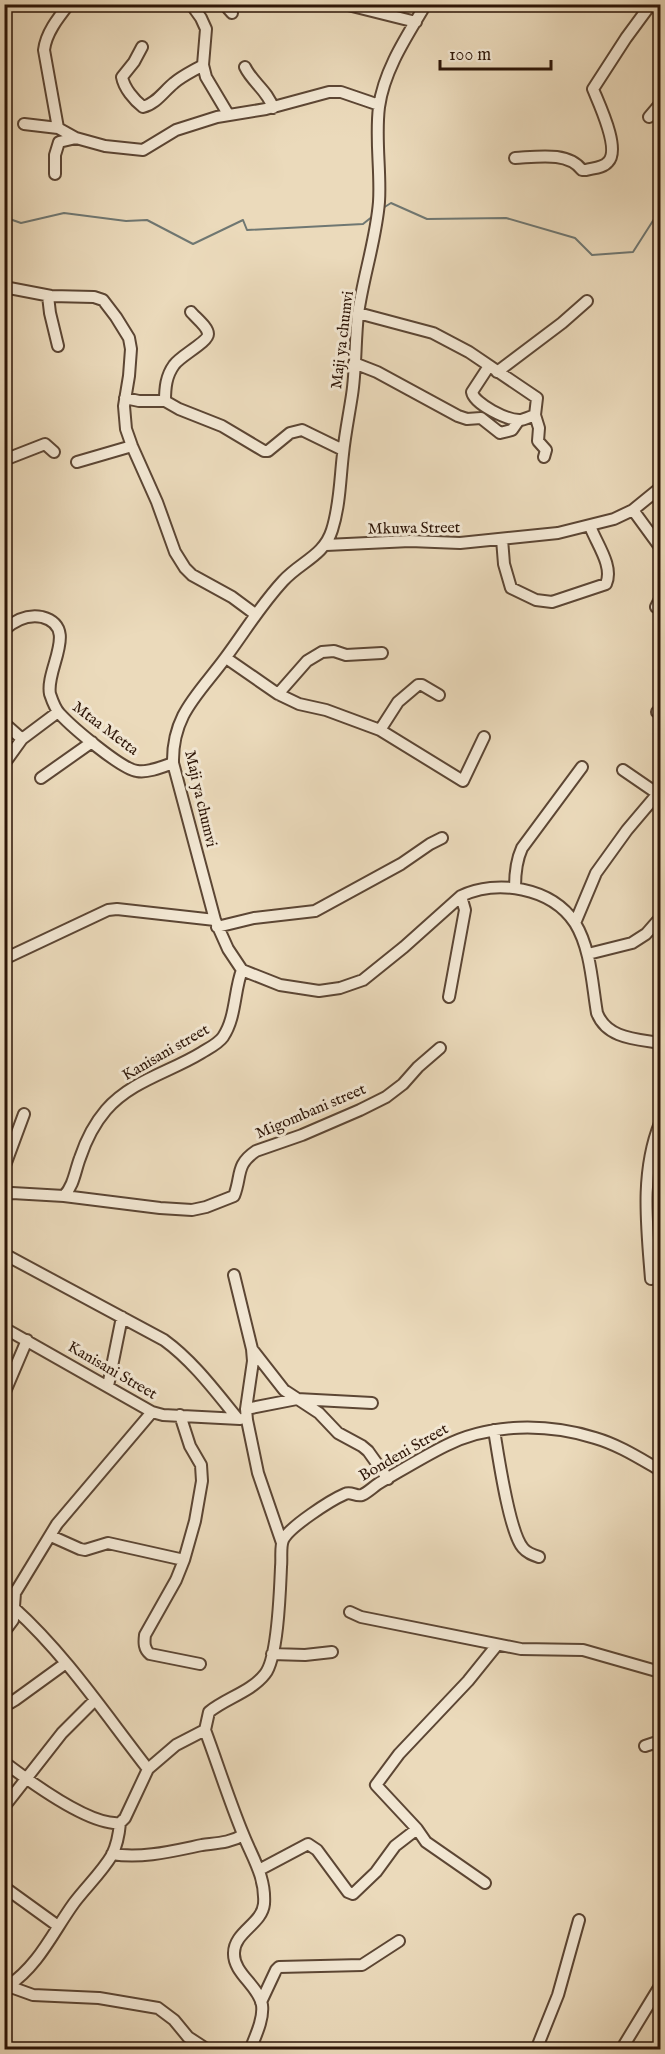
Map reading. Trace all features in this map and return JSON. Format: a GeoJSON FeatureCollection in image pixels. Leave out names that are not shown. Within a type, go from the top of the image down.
{"type":"FeatureCollection","features":[{"type":"Feature","properties":{"kind":"street"},"geometry":{"type":"LineString","coordinates":[[58,128],[45,57],[45,41],[69,4]]}},
{"type":"Feature","properties":{"kind":"street"},"geometry":{"type":"LineString","coordinates":[[191,4],[206,28],[203,65],[213,91],[228,114]]}},
{"type":"Feature","properties":{"kind":"street"},"geometry":{"type":"LineString","coordinates":[[344,4],[391,10],[416,22]]}},
{"type":"Feature","properties":{"kind":"street","name":"Maji ya chumvi"},"geometry":{"type":"LineString","coordinates":[[242,970],[216,923],[173,764],[172,743],[182,717],[255,614],[285,579],[326,545],[336,514],[358,313],[369,264],[379,200],[377,159],[379,105],[390,70],[426,4]]}},
{"type":"Feature","properties":{"kind":"street"},"geometry":{"type":"LineString","coordinates":[[515,158],[552,156],[574,161],[582,170],[608,163],[612,158],[612,142],[593,89],[651,4]]}},
{"type":"Feature","properties":{"kind":"street"},"geometry":{"type":"LineString","coordinates":[[142,47],[122,77],[134,98],[143,107],[175,82],[203,65]]}},
{"type":"Feature","properties":{"kind":"street"},"geometry":{"type":"LineString","coordinates":[[245,67],[250,77],[267,94],[273,108]]}},
{"type":"Feature","properties":{"kind":"street"},"geometry":{"type":"LineString","coordinates":[[24,124],[58,128],[76,138],[112,148],[143,150],[176,130],[228,114],[273,108],[335,91],[358,96],[379,105]]}},
{"type":"Feature","properties":{"kind":"street"},"geometry":{"type":"LineString","coordinates":[[649,117],[660,104]]}},
{"type":"Feature","properties":{"kind":"street"},"geometry":{"type":"LineString","coordinates":[[55,174],[55,155],[59,142],[76,138]]}},
{"type":"Feature","properties":{"kind":"street"},"geometry":{"type":"LineString","coordinates":[[4,287],[48,296],[94,297],[103,300],[129,338],[131,349],[129,376],[124,398],[124,416],[132,447],[157,502],[175,552],[192,575],[232,597],[255,614]]}},
{"type":"Feature","properties":{"kind":"street"},"geometry":{"type":"LineString","coordinates":[[48,296],[58,345]]}},
{"type":"Feature","properties":{"kind":"street"},"geometry":{"type":"LineString","coordinates":[[535,416],[519,420],[487,409],[472,395],[472,392],[493,369],[562,323],[587,301]]}},
{"type":"Feature","properties":{"kind":"street"},"geometry":{"type":"LineString","coordinates":[[165,401],[167,380],[175,363],[206,340],[208,335],[191,312]]}},
{"type":"Feature","properties":{"kind":"street"},"geometry":{"type":"LineString","coordinates":[[358,313],[433,333],[470,352],[537,398],[535,416],[539,428],[538,441],[546,450],[544,457]]}},
{"type":"Feature","properties":{"kind":"street"},"geometry":{"type":"LineString","coordinates":[[354,363],[377,372],[458,416],[467,419],[481,418],[500,433],[512,430],[519,420]]}},
{"type":"Feature","properties":{"kind":"street"},"geometry":{"type":"LineString","coordinates":[[124,398],[139,401],[165,401],[222,426],[264,452],[290,432],[302,430],[343,450]]}},
{"type":"Feature","properties":{"kind":"street"},"geometry":{"type":"LineString","coordinates":[[4,460],[45,444],[54,452]]}},
{"type":"Feature","properties":{"kind":"street"},"geometry":{"type":"LineString","coordinates":[[77,462],[132,447]]}},
{"type":"Feature","properties":{"kind":"street","name":"Mkuwa Street"},"geometry":{"type":"LineString","coordinates":[[326,545],[410,541],[460,543],[558,533],[614,519],[633,510],[660,488]]}},
{"type":"Feature","properties":{"kind":"street"},"geometry":{"type":"LineString","coordinates":[[633,510],[660,547]]}},
{"type":"Feature","properties":{"kind":"street"},"geometry":{"type":"LineString","coordinates":[[502,539],[504,564],[511,588],[537,600],[552,602],[606,584],[610,576],[590,526]]}},
{"type":"Feature","properties":{"kind":"street","name":"Mtaa Metta"},"geometry":{"type":"LineString","coordinates":[[4,630],[17,620],[31,617],[46,619],[56,626],[60,633],[60,642],[49,677],[49,688],[58,712],[92,742],[124,765],[137,771],[152,770],[173,764]]}},
{"type":"Feature","properties":{"kind":"street"},"geometry":{"type":"LineString","coordinates":[[278,694],[307,661],[322,652],[334,651],[346,656],[382,653]]}},
{"type":"Feature","properties":{"kind":"street"},"geometry":{"type":"LineString","coordinates":[[226,658],[278,694],[299,704],[326,710],[380,730],[463,781],[484,737]]}},
{"type":"Feature","properties":{"kind":"street"},"geometry":{"type":"LineString","coordinates":[[380,730],[398,702],[418,685],[439,695]]}},
{"type":"Feature","properties":{"kind":"street"},"geometry":{"type":"LineString","coordinates":[[4,764],[22,739],[58,712]]}},
{"type":"Feature","properties":{"kind":"street"},"geometry":{"type":"LineString","coordinates":[[4,723],[22,739]]}},
{"type":"Feature","properties":{"kind":"street"},"geometry":{"type":"LineString","coordinates":[[40,778],[92,742]]}},
{"type":"Feature","properties":{"kind":"street"},"geometry":{"type":"LineString","coordinates":[[515,888],[517,858],[522,848],[582,767]]}},
{"type":"Feature","properties":{"kind":"street"},"geometry":{"type":"LineString","coordinates":[[574,923],[596,873],[620,838],[659,793],[623,770]]}},
{"type":"Feature","properties":{"kind":"street"},"geometry":{"type":"LineString","coordinates":[[4,958],[108,910],[117,909],[216,923],[315,911],[401,864],[442,838]]}},
{"type":"Feature","properties":{"kind":"street"},"geometry":{"type":"LineString","coordinates":[[242,970],[280,985],[319,991],[340,988],[363,980],[405,947],[461,896],[469,892],[497,887],[515,888],[536,893],[556,904],[574,923],[588,954],[600,1022],[608,1030],[626,1037],[660,1043]]}},
{"type":"Feature","properties":{"kind":"street"},"geometry":{"type":"LineString","coordinates":[[449,997],[465,910],[461,896]]}},
{"type":"Feature","properties":{"kind":"street"},"geometry":{"type":"LineString","coordinates":[[588,954],[632,943],[646,934],[660,918]]}},
{"type":"Feature","properties":{"kind":"street","name":"Kanisani street"},"geometry":{"type":"LineString","coordinates":[[64,1196],[73,1183],[90,1133],[108,1107],[146,1081],[196,1057],[223,1038],[231,1019],[236,986],[242,970]]}},
{"type":"Feature","properties":{"kind":"street","name":"Migombani street"},"geometry":{"type":"LineString","coordinates":[[64,1196],[192,1210],[234,1196],[240,1166],[245,1158],[256,1151],[332,1123],[386,1097],[440,1048]]}},
{"type":"Feature","properties":{"kind":"street"},"geometry":{"type":"LineString","coordinates":[[4,1168],[24,1114]]}},
{"type":"Feature","properties":{"kind":"street"},"geometry":{"type":"LineString","coordinates":[[651,1280],[646,1209],[648,1167],[660,1123]]}},
{"type":"Feature","properties":{"kind":"street"},"geometry":{"type":"LineString","coordinates":[[4,1195],[12,1193],[64,1196]]}},
{"type":"Feature","properties":{"kind":"street"},"geometry":{"type":"LineString","coordinates":[[4,1254],[164,1340],[178,1350],[213,1388],[244,1416]]}},
{"type":"Feature","properties":{"kind":"street"},"geometry":{"type":"LineString","coordinates":[[234,1275],[253,1361],[244,1416],[258,1473],[282,1543],[281,1581],[272,1654],[266,1673],[252,1686],[209,1712],[205,1730],[243,1835],[260,1870],[263,1887],[263,1907],[252,1925],[242,1935],[233,1953],[236,1963],[261,2002],[262,2012],[250,2049]]}},
{"type":"Feature","properties":{"kind":"street"},"geometry":{"type":"LineString","coordinates":[[108,1386],[122,1317]]}},
{"type":"Feature","properties":{"kind":"street","name":"Kanisani Street"},"geometry":{"type":"LineString","coordinates":[[4,1328],[153,1412],[163,1415],[244,1416],[297,1399],[372,1403]]}},
{"type":"Feature","properties":{"kind":"street"},"geometry":{"type":"LineString","coordinates":[[4,1394],[27,1340]]}},
{"type":"Feature","properties":{"kind":"street"},"geometry":{"type":"LineString","coordinates":[[252,1349],[284,1390],[320,1413],[338,1433],[362,1446],[388,1479]]}},
{"type":"Feature","properties":{"kind":"street"},"geometry":{"type":"LineString","coordinates":[[4,1632],[12,1623],[15,1593],[57,1524],[153,1412]]}},
{"type":"Feature","properties":{"kind":"street"},"geometry":{"type":"LineString","coordinates":[[180,1415],[190,1446],[202,1472],[195,1521],[176,1580],[145,1635],[145,1647],[150,1654],[200,1664]]}},
{"type":"Feature","properties":{"kind":"street","name":"Bondeni Street"},"geometry":{"type":"LineString","coordinates":[[282,1543],[291,1531],[321,1508],[345,1494],[362,1495],[463,1437],[494,1430],[539,1428],[594,1437],[631,1453],[660,1470]]}},
{"type":"Feature","properties":{"kind":"street"},"geometry":{"type":"LineString","coordinates":[[494,1430],[518,1541],[527,1552],[539,1557]]}},
{"type":"Feature","properties":{"kind":"street"},"geometry":{"type":"LineString","coordinates":[[51,1536],[80,1549],[90,1549],[108,1543],[184,1560]]}},
{"type":"Feature","properties":{"kind":"street"},"geometry":{"type":"LineString","coordinates":[[14,1608],[35,1627],[66,1663],[148,1769]]}},
{"type":"Feature","properties":{"kind":"street"},"geometry":{"type":"LineString","coordinates":[[350,1612],[361,1617],[521,1649],[583,1650],[660,1672]]}},
{"type":"Feature","properties":{"kind":"street"},"geometry":{"type":"LineString","coordinates":[[485,1883],[426,1842],[417,1828],[377,1788],[376,1782],[399,1754],[468,1681],[497,1645]]}},
{"type":"Feature","properties":{"kind":"street"},"geometry":{"type":"LineString","coordinates":[[272,1654],[305,1655],[332,1652]]}},
{"type":"Feature","properties":{"kind":"street"},"geometry":{"type":"LineString","coordinates":[[4,1702],[10,1703],[15,1700],[66,1663]]}},
{"type":"Feature","properties":{"kind":"street"},"geometry":{"type":"LineString","coordinates":[[4,1807],[62,1733],[95,1700]]}},
{"type":"Feature","properties":{"kind":"street"},"geometry":{"type":"LineString","coordinates":[[6,1990],[31,1968],[58,1926],[112,1854],[117,1843],[120,1823],[125,1818],[148,1769],[176,1745],[205,1730]]}},
{"type":"Feature","properties":{"kind":"street"},"geometry":{"type":"LineString","coordinates":[[645,1746],[660,1741]]}},
{"type":"Feature","properties":{"kind":"street"},"geometry":{"type":"LineString","coordinates":[[4,1762],[58,1799],[97,1820],[111,1824],[120,1823]]}},
{"type":"Feature","properties":{"kind":"street"},"geometry":{"type":"LineString","coordinates":[[260,1870],[308,1844],[316,1850],[349,1893],[353,1894],[376,1872],[395,1846],[417,1828]]}},
{"type":"Feature","properties":{"kind":"street"},"geometry":{"type":"LineString","coordinates":[[112,1854],[151,1855],[229,1842],[243,1835]]}},
{"type":"Feature","properties":{"kind":"street"},"geometry":{"type":"LineString","coordinates":[[4,1887],[58,1926]]}},
{"type":"Feature","properties":{"kind":"street"},"geometry":{"type":"LineString","coordinates":[[536,2049],[558,1995],[579,1920]]}},
{"type":"Feature","properties":{"kind":"street"},"geometry":{"type":"LineString","coordinates":[[261,2002],[279,1967],[362,1965],[399,1941]]}},
{"type":"Feature","properties":{"kind":"street"},"geometry":{"type":"LineString","coordinates":[[621,2049],[660,1986]]}},
{"type":"Feature","properties":{"kind":"street"},"geometry":{"type":"LineString","coordinates":[[6,1990],[33,1995],[99,1998],[158,2008],[174,2020],[188,2037],[208,2049]]}},
{"type":"Feature","properties":{"kind":"waterway"},"geometry":{"type":"LineString","coordinates":[[383,208],[391,203],[427,219],[506,218],[575,238],[592,255],[633,252],[656,216],[660,215]]}},
{"type":"Feature","properties":{"kind":"waterway"},"geometry":{"type":"LineString","coordinates":[[4,217],[21,223],[64,213],[126,221],[147,220],[193,244],[243,220],[247,230],[363,224],[373,216]]}}]}
